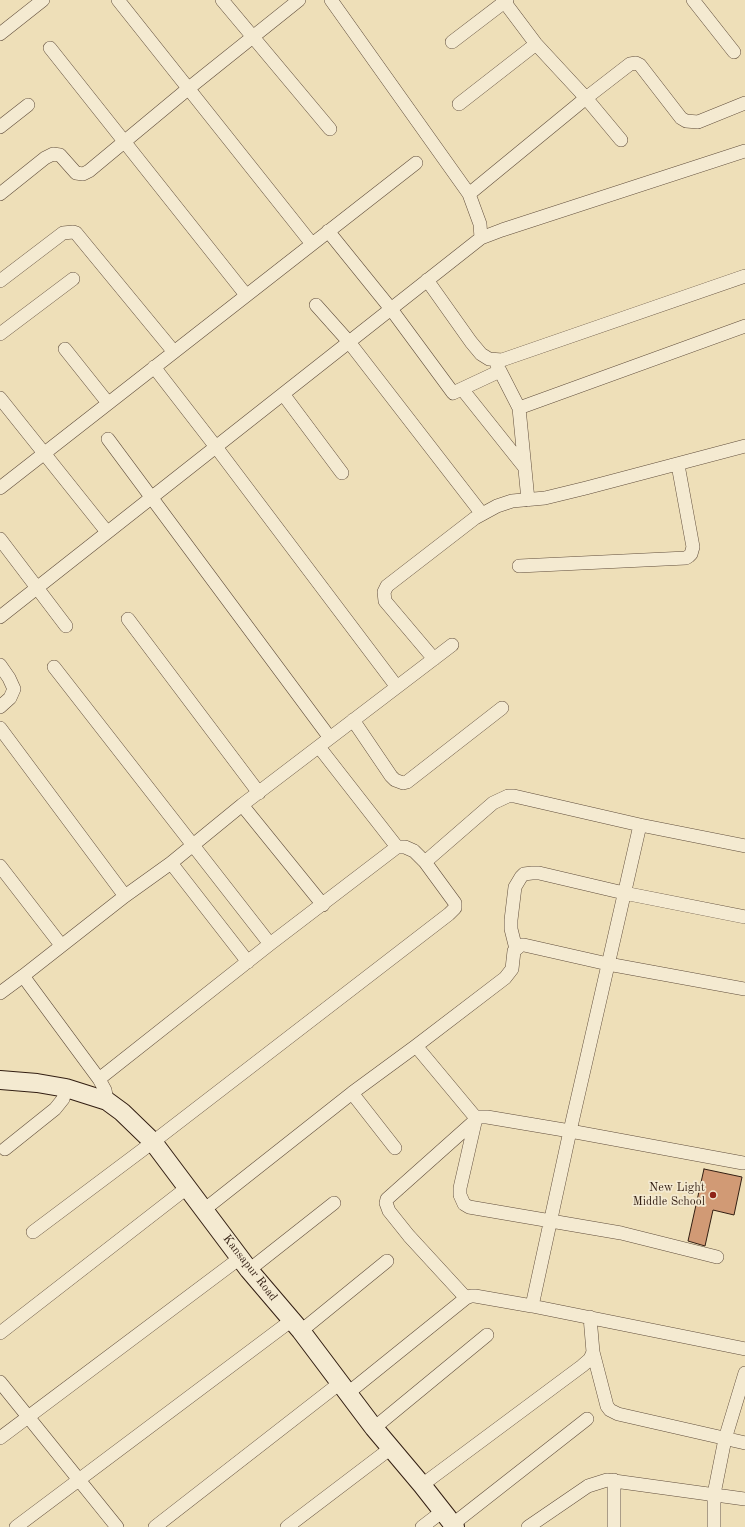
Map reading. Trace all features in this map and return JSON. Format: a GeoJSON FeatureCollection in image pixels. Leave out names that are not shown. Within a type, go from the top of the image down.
{"type":"FeatureCollection","features":[{"type":"Feature","properties":{"kind":"street"},"geometry":{"type":"LineString","coordinates":[[0,34],[43,0]]}},
{"type":"Feature","properties":{"kind":"street"},"geometry":{"type":"LineString","coordinates":[[118,0],[312,244]]}},
{"type":"Feature","properties":{"kind":"street"},"geometry":{"type":"LineString","coordinates":[[222,0],[330,129]]}},
{"type":"Feature","properties":{"kind":"street"},"geometry":{"type":"LineString","coordinates":[[0,194],[48,156],[56,154],[60,155],[76,173],[83,174],[89,171],[189,88],[299,0]]}},
{"type":"Feature","properties":{"kind":"street"},"geometry":{"type":"LineString","coordinates":[[331,0],[469,194],[480,224],[481,238]]}},
{"type":"Feature","properties":{"kind":"street"},"geometry":{"type":"LineString","coordinates":[[693,0],[734,52]]}},
{"type":"Feature","properties":{"kind":"street"},"geometry":{"type":"LineString","coordinates":[[452,42],[505,1],[536,44],[586,98],[621,140]]}},
{"type":"Feature","properties":{"kind":"street"},"geometry":{"type":"LineString","coordinates":[[459,104],[536,44]]}},
{"type":"Feature","properties":{"kind":"street"},"geometry":{"type":"LineString","coordinates":[[50,48],[246,295]]}},
{"type":"Feature","properties":{"kind":"street"},"geometry":{"type":"LineString","coordinates":[[469,194],[630,64],[636,63],[640,65],[681,118],[686,121],[698,122],[745,103]]}},
{"type":"Feature","properties":{"kind":"street"},"geometry":{"type":"LineString","coordinates":[[0,127],[28,104]]}},
{"type":"Feature","properties":{"kind":"street"},"geometry":{"type":"LineString","coordinates":[[0,617],[481,238],[745,151]]}},
{"type":"Feature","properties":{"kind":"street"},"geometry":{"type":"LineString","coordinates":[[0,488],[416,163]]}},
{"type":"Feature","properties":{"kind":"street"},"geometry":{"type":"LineString","coordinates":[[328,231],[391,309],[453,393],[462,389],[502,360],[745,276]]}},
{"type":"Feature","properties":{"kind":"street"},"geometry":{"type":"LineString","coordinates":[[0,281],[63,232],[76,233],[174,352]]}},
{"type":"Feature","properties":{"kind":"street"},"geometry":{"type":"LineString","coordinates":[[0,334],[73,279]]}},
{"type":"Feature","properties":{"kind":"street"},"geometry":{"type":"LineString","coordinates":[[427,280],[471,342],[482,354],[497,365],[519,408],[528,500]]}},
{"type":"Feature","properties":{"kind":"street"},"geometry":{"type":"LineString","coordinates":[[316,305],[349,342],[482,514]]}},
{"type":"Feature","properties":{"kind":"street"},"geometry":{"type":"LineString","coordinates":[[519,408],[745,326]]}},
{"type":"Feature","properties":{"kind":"street"},"geometry":{"type":"LineString","coordinates":[[65,349],[108,403]]}},
{"type":"Feature","properties":{"kind":"street"},"geometry":{"type":"LineString","coordinates":[[154,367],[397,687]]}},
{"type":"Feature","properties":{"kind":"street"},"geometry":{"type":"LineString","coordinates":[[462,389],[525,468]]}},
{"type":"Feature","properties":{"kind":"street"},"geometry":{"type":"LineString","coordinates":[[283,394],[342,473]]}},
{"type":"Feature","properties":{"kind":"street"},"geometry":{"type":"LineString","coordinates":[[0,398],[107,532]]}},
{"type":"Feature","properties":{"kind":"street"},"geometry":{"type":"LineString","coordinates":[[108,439],[330,738]]}},
{"type":"Feature","properties":{"kind":"street"},"geometry":{"type":"LineString","coordinates":[[434,659],[385,601],[384,592],[387,586],[482,514],[497,506],[512,501],[545,498],[678,465],[745,446]]}},
{"type":"Feature","properties":{"kind":"street"},"geometry":{"type":"LineString","coordinates":[[519,566],[686,558],[691,554],[692,547],[678,465]]}},
{"type":"Feature","properties":{"kind":"street"},"geometry":{"type":"LineString","coordinates":[[0,539],[66,626]]}},
{"type":"Feature","properties":{"kind":"street"},"geometry":{"type":"LineString","coordinates":[[128,619],[259,793]]}},
{"type":"Feature","properties":{"kind":"street"},"geometry":{"type":"LineString","coordinates":[[0,993],[125,896],[171,863],[242,805],[452,645]]}},
{"type":"Feature","properties":{"kind":"street"},"geometry":{"type":"LineString","coordinates":[[0,665],[9,678],[14,689],[10,698],[0,707]]}},
{"type":"Feature","properties":{"kind":"street"},"geometry":{"type":"LineString","coordinates":[[54,667],[270,944]]}},
{"type":"Feature","properties":{"kind":"street"},"geometry":{"type":"LineString","coordinates":[[353,720],[391,776],[395,780],[403,783],[407,782],[502,708]]}},
{"type":"Feature","properties":{"kind":"street"},"geometry":{"type":"LineString","coordinates":[[0,728],[125,896]]}},
{"type":"Feature","properties":{"kind":"street"},"geometry":{"type":"LineString","coordinates":[[319,747],[397,847]]}},
{"type":"Feature","properties":{"kind":"street"},"geometry":{"type":"LineString","coordinates":[[425,862],[486,808],[508,796],[514,796],[640,825],[745,846]]}},
{"type":"Feature","properties":{"kind":"street"},"geometry":{"type":"LineString","coordinates":[[242,805],[323,905]]}},
{"type":"Feature","properties":{"kind":"street"},"geometry":{"type":"LineString","coordinates":[[532,1306],[570,1130],[640,825]]}},
{"type":"Feature","properties":{"kind":"street"},"geometry":{"type":"LineString","coordinates":[[33,1232],[153,1142],[452,911],[455,908],[454,903],[425,862],[414,851],[405,847],[397,847],[270,944],[99,1079]]}},
{"type":"Feature","properties":{"kind":"street"},"geometry":{"type":"LineString","coordinates":[[171,863],[248,962]]}},
{"type":"Feature","properties":{"kind":"street"},"geometry":{"type":"LineString","coordinates":[[0,866],[62,945]]}},
{"type":"Feature","properties":{"kind":"street"},"geometry":{"type":"LineString","coordinates":[[205,1209],[352,1093],[510,974],[516,949],[511,929],[513,901],[517,882],[524,874],[539,873],[624,893],[745,917]]}},
{"type":"Feature","properties":{"kind":"street"},"geometry":{"type":"LineString","coordinates":[[516,949],[524,944],[608,964],[745,989]]}},
{"type":"Feature","properties":{"kind":"street"},"geometry":{"type":"LineString","coordinates":[[23,976],[99,1079],[105,1090],[107,1101]]}},
{"type":"Feature","properties":{"kind":"street"},"geometry":{"type":"LineString","coordinates":[[416,1046],[476,1118]]}},
{"type":"Feature","properties":{"kind":"street","name":"Kansapur Road"},"geometry":{"type":"LineString","coordinates":[[0,1080],[37,1083],[66,1088],[107,1101],[122,1112],[153,1142],[205,1209],[244,1264],[297,1325],[374,1428],[422,1484],[450,1521]]}},
{"type":"Feature","properties":{"kind":"street"},"geometry":{"type":"LineString","coordinates":[[5,1149],[55,1108],[62,1099],[66,1088]]}},
{"type":"Feature","properties":{"kind":"street"},"geometry":{"type":"LineString","coordinates":[[352,1093],[395,1148]]}},
{"type":"Feature","properties":{"kind":"street"},"geometry":{"type":"LineString","coordinates":[[466,1298],[405,1231],[389,1211],[386,1203],[387,1199],[476,1118],[483,1116],[570,1130],[743,1163]]}},
{"type":"Feature","properties":{"kind":"street"},"geometry":{"type":"LineString","coordinates":[[476,1118],[460,1188],[460,1195],[464,1204],[469,1207],[621,1233],[716,1258]]}},
{"type":"Feature","properties":{"kind":"street"},"geometry":{"type":"LineString","coordinates":[[0,1333],[188,1187]]}},
{"type":"Feature","properties":{"kind":"street"},"geometry":{"type":"LineString","coordinates":[[0,1438],[27,1417],[244,1264],[334,1203]]}},
{"type":"Feature","properties":{"kind":"street"},"geometry":{"type":"LineString","coordinates":[[16,1527],[79,1478],[387,1261]]}},
{"type":"Feature","properties":{"kind":"street"},"geometry":{"type":"LineString","coordinates":[[155,1527],[466,1298],[476,1296],[532,1306],[745,1349]]}},
{"type":"Feature","properties":{"kind":"street"},"geometry":{"type":"LineString","coordinates":[[590,1318],[593,1352],[607,1406],[610,1410],[618,1414],[745,1443]]}},
{"type":"Feature","properties":{"kind":"street"},"geometry":{"type":"LineString","coordinates":[[374,1428],[487,1335]]}},
{"type":"Feature","properties":{"kind":"street"},"geometry":{"type":"LineString","coordinates":[[422,1484],[568,1378],[590,1359],[593,1352]]}},
{"type":"Feature","properties":{"kind":"street"},"geometry":{"type":"LineString","coordinates":[[714,1527],[714,1494],[725,1439],[745,1373]]}},
{"type":"Feature","properties":{"kind":"street"},"geometry":{"type":"LineString","coordinates":[[0,1382],[117,1527]]}},
{"type":"Feature","properties":{"kind":"street"},"geometry":{"type":"LineString","coordinates":[[422,1527],[450,1521],[587,1419]]}},
{"type":"Feature","properties":{"kind":"street"},"geometry":{"type":"LineString","coordinates":[[287,1527],[391,1448]]}},
{"type":"Feature","properties":{"kind":"street"},"geometry":{"type":"LineString","coordinates":[[614,1480],[614,1527]]}},
{"type":"Feature","properties":{"kind":"street"},"geometry":{"type":"LineString","coordinates":[[528,1527],[588,1486],[599,1482],[614,1480],[745,1499]]}},
{"type":"Feature","properties":{"kind":"building"},"geometry":{"type":"Polygon","coordinates":[[[704,1169],[742,1177],[734,1215],[713,1210],[705,1246],[688,1241],[704,1169]]]}},
{"type":"Feature","properties":{"kind":"place","name":"New Light Middle School"},"geometry":{"type":"Point","coordinates":[713,1195]}}]}
